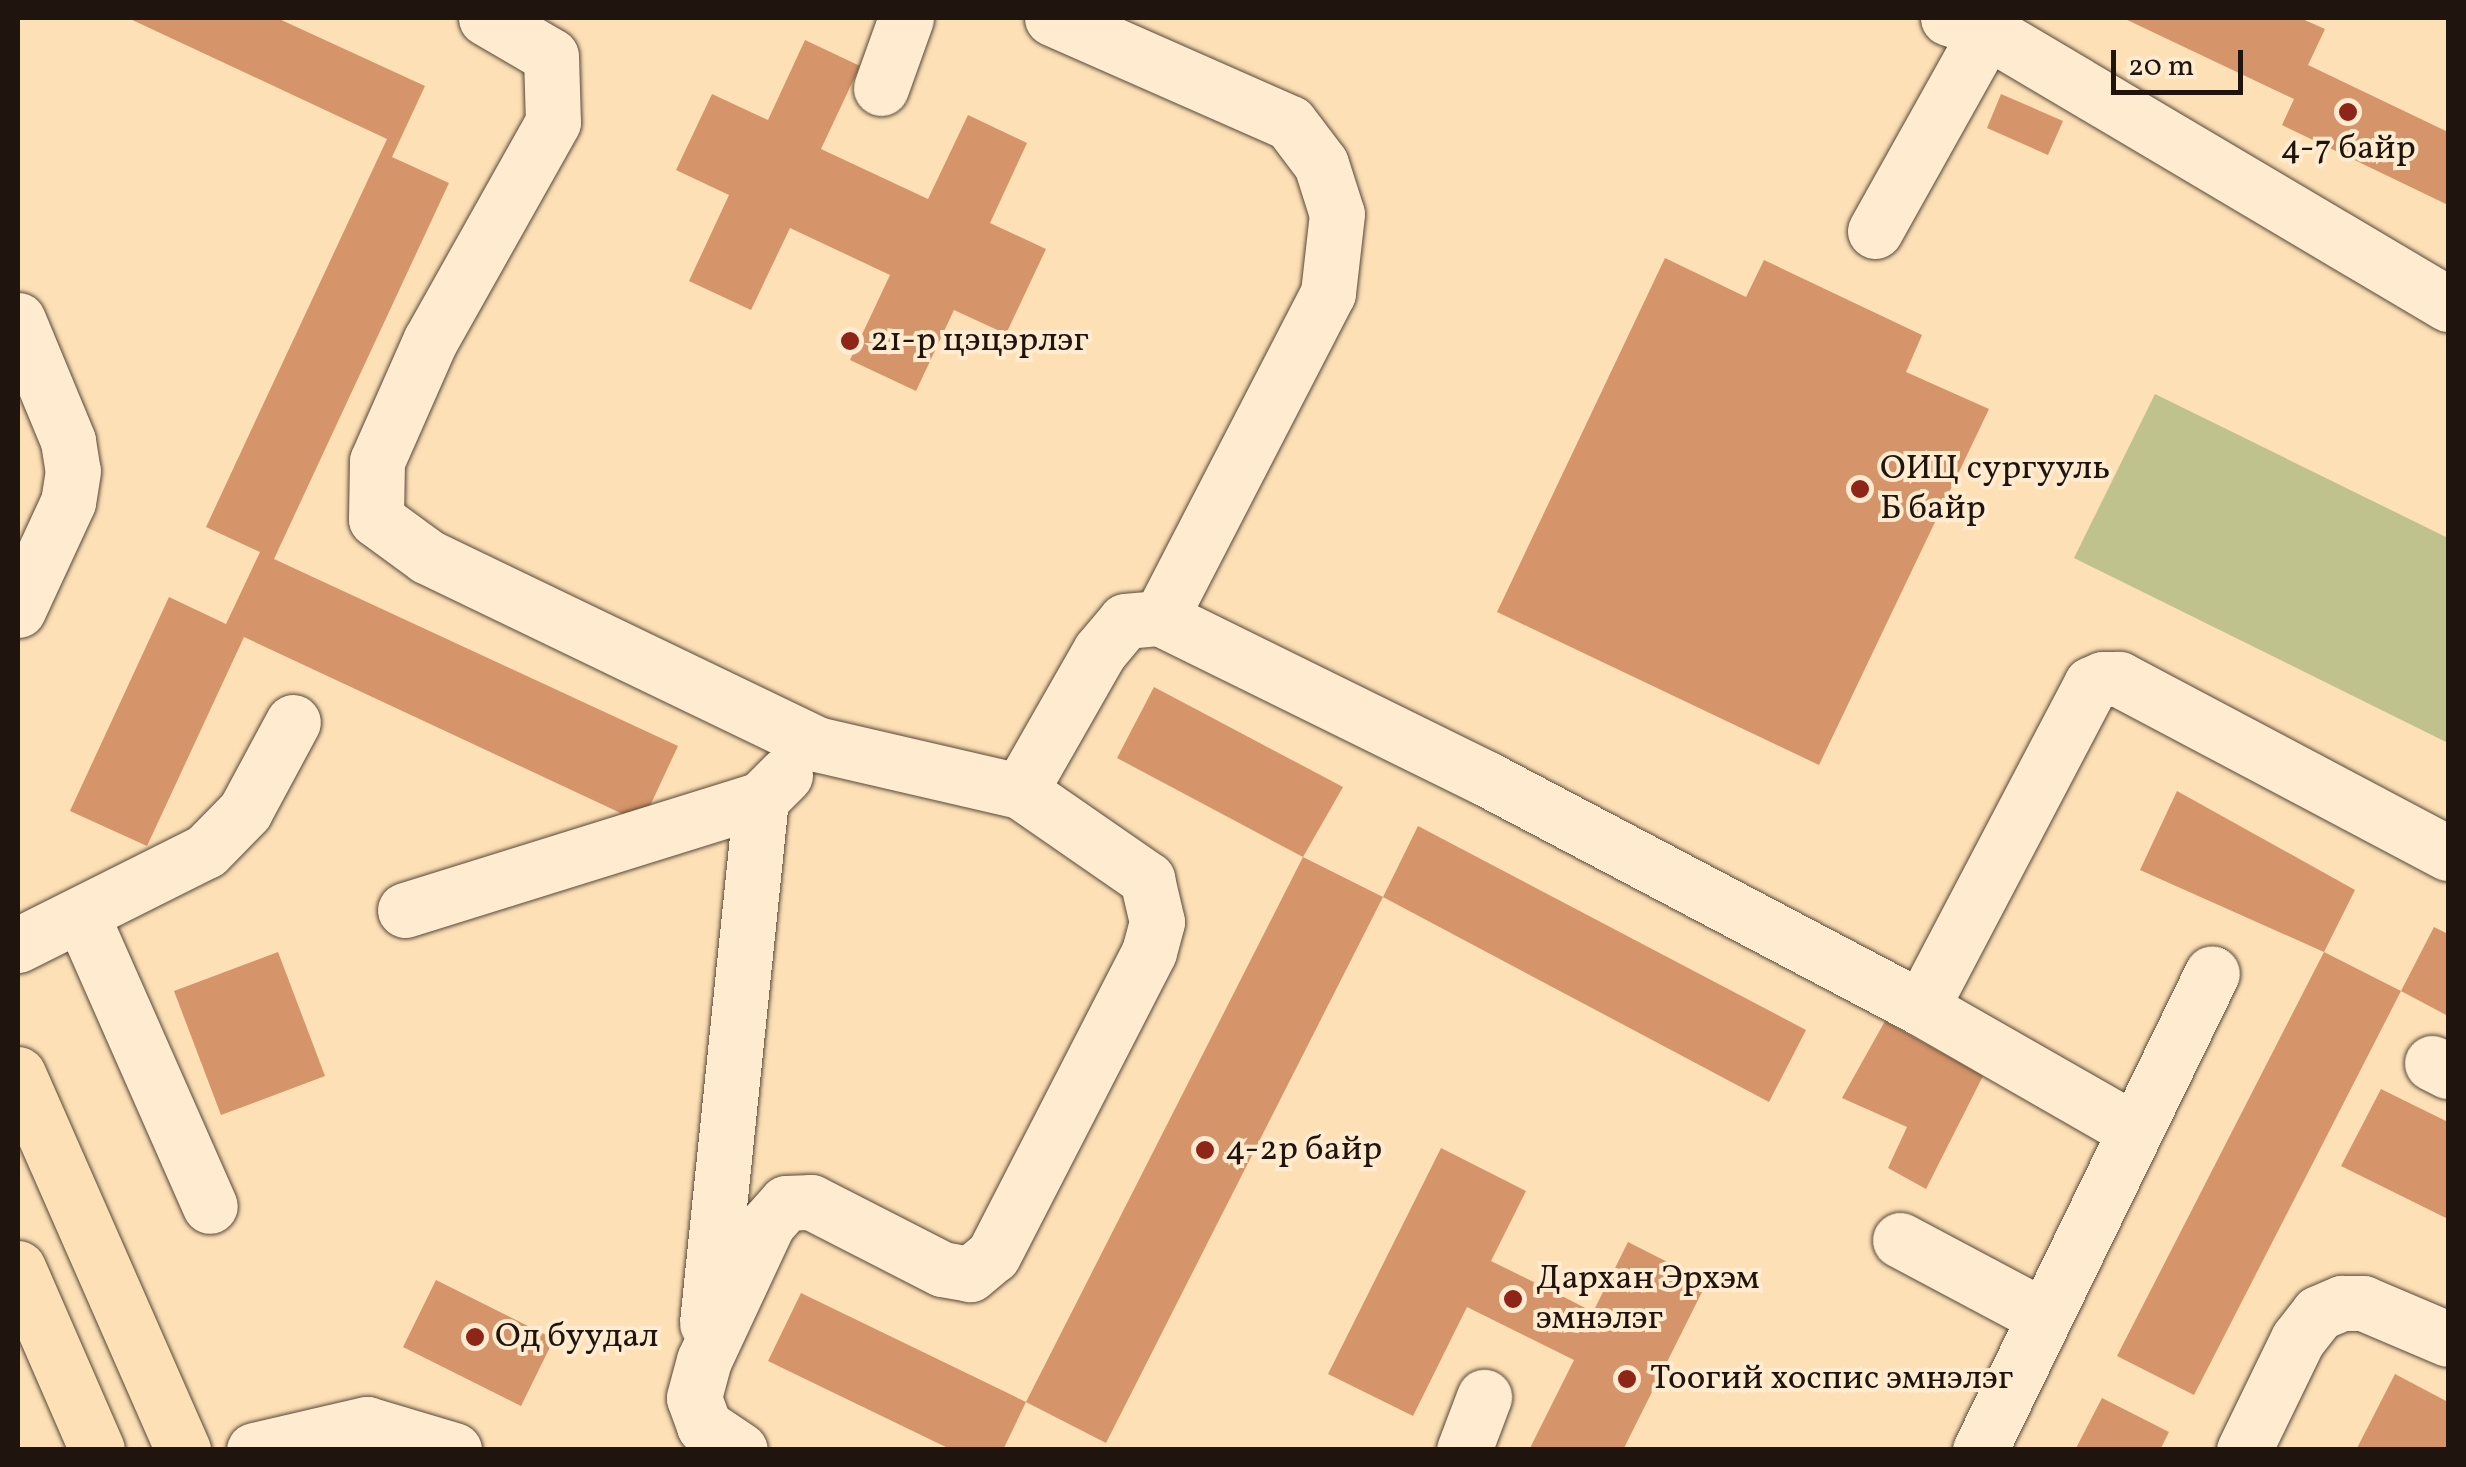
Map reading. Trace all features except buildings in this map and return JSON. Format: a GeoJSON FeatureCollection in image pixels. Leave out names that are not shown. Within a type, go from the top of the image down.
{"type":"FeatureCollection","features":[{"type":"Feature","properties":{"kind":"main road"},"geometry":{"type":"LineString","coordinates":[[18,1074],[182,1450]]}},
{"type":"Feature","properties":{"kind":"main road"},"geometry":{"type":"LineString","coordinates":[[18,1268],[98,1450]]}},
{"type":"Feature","properties":{"kind":"lane"},"geometry":{"type":"LineString","coordinates":[[486,18],[551,56],[554,122],[430,341],[377,462],[376,519],[428,556],[816,744],[1020,791],[1148,879],[1157,922],[1149,952],[994,1255],[970,1274],[942,1270],[811,1202],[786,1203],[768,1223],[704,1360]]}},
{"type":"Feature","properties":{"kind":"lane"},"geometry":{"type":"LineString","coordinates":[[881,88],[906,18]]}},
{"type":"Feature","properties":{"kind":"lane"},"geometry":{"type":"LineString","coordinates":[[1052,18],[1290,122],[1321,164],[1337,214],[1328,293],[1160,618]]}},
{"type":"Feature","properties":{"kind":"lane"},"geometry":{"type":"LineString","coordinates":[[1875,231],[1976,22],[2448,304]]}},
{"type":"Feature","properties":{"kind":"lane"},"geometry":{"type":"LineString","coordinates":[[18,320],[68,441],[73,471],[68,502],[18,610]]}},
{"type":"Feature","properties":{"kind":"lane"},"geometry":{"type":"LineString","coordinates":[[1020,791],[1100,651],[1125,621],[1160,618],[1487,780],[1921,1008],[2134,1130]]}},
{"type":"Feature","properties":{"kind":"lane"},"geometry":{"type":"LineString","coordinates":[[1921,1008],[2092,684],[2103,679],[2119,679],[2448,854]]}},
{"type":"Feature","properties":{"kind":"lane"},"geometry":{"type":"LineString","coordinates":[[18,945],[206,851],[245,811],[293,722]]}},
{"type":"Feature","properties":{"kind":"lane"},"geometry":{"type":"LineString","coordinates":[[405,910],[761,799],[816,744]]}},
{"type":"Feature","properties":{"kind":"lane"},"geometry":{"type":"LineString","coordinates":[[740,1450],[704,1426],[694,1398],[704,1360],[761,799]]}},
{"type":"Feature","properties":{"kind":"lane"},"geometry":{"type":"LineString","coordinates":[[81,914],[210,1206]]}},
{"type":"Feature","properties":{"kind":"lane"},"geometry":{"type":"LineString","coordinates":[[1980,1450],[2041,1314],[2212,973]]}},
{"type":"Feature","properties":{"kind":"lane"},"geometry":{"type":"LineString","coordinates":[[1900,1240],[2041,1314]]}},
{"type":"Feature","properties":{"kind":"lane"},"geometry":{"type":"LineString","coordinates":[[2244,1450],[2298,1339],[2318,1314],[2342,1303],[2363,1303],[2448,1339]]}},
{"type":"Feature","properties":{"kind":"lane"},"geometry":{"type":"LineString","coordinates":[[1464,1450],[1484,1397]]}},
{"type":"Feature","properties":{"kind":"lane"},"geometry":{"type":"LineString","coordinates":[[254,1450],[367,1424],[454,1450]]}},
{"type":"Feature","properties":{"kind":"green space"},"geometry":{"type":"Polygon","coordinates":[[[2155,394],[2448,538],[2448,743],[2074,558],[2155,394]]]}},
{"type":"Feature","properties":{"kind":"place","name":"4-7 байр"},"geometry":{"type":"Point","coordinates":[2348,112]}},
{"type":"Feature","properties":{"kind":"place","name":"21-р цэцэрлэг"},"geometry":{"type":"Point","coordinates":[850,341]}},
{"type":"Feature","properties":{"kind":"place","name":"ОИЦ сургууль Б байр"},"geometry":{"type":"Point","coordinates":[1860,489]}},
{"type":"Feature","properties":{"kind":"place","name":"4-2р байр"},"geometry":{"type":"Point","coordinates":[1205,1150]}},
{"type":"Feature","properties":{"kind":"place","name":"Дархан Эрхэм эмнэлэг"},"geometry":{"type":"Point","coordinates":[1513,1299]}},
{"type":"Feature","properties":{"kind":"place","name":"Од буудал"},"geometry":{"type":"Point","coordinates":[475,1337]}},
{"type":"Feature","properties":{"kind":"place","name":"Тоогий хоспис эмнэлэг"},"geometry":{"type":"Point","coordinates":[1627,1379]}}]}
